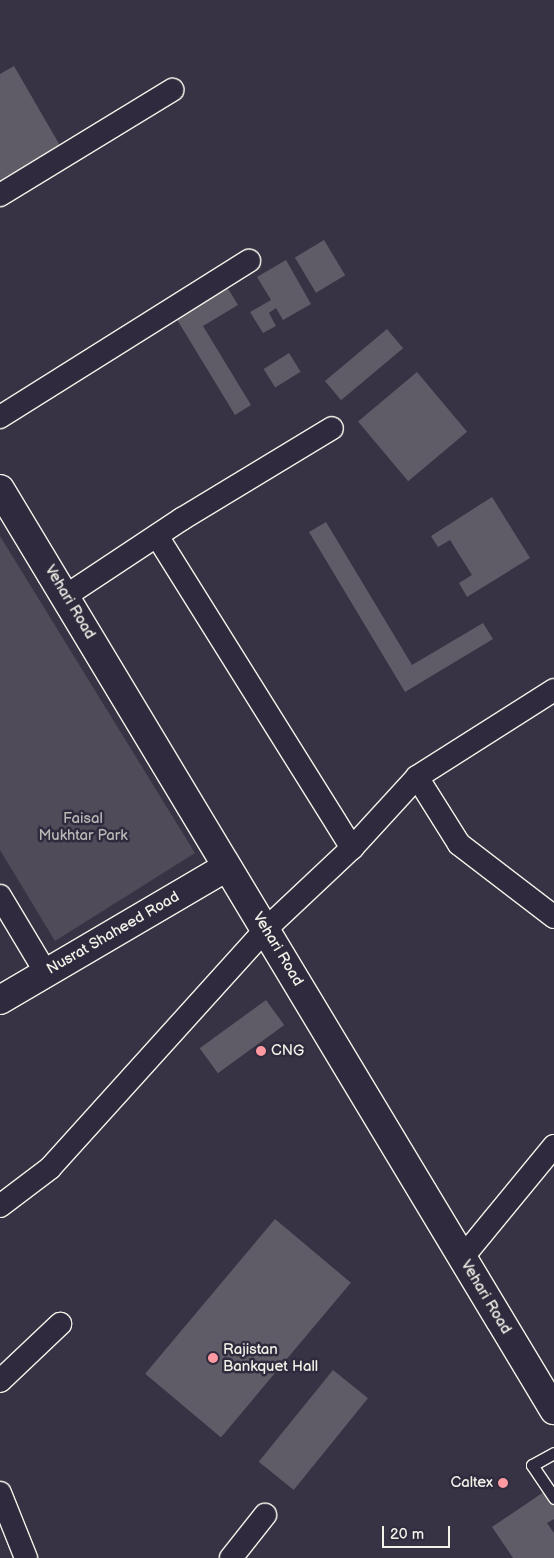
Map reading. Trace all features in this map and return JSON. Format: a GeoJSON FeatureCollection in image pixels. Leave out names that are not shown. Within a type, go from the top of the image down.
{"type":"FeatureCollection","features":[{"type":"Feature","properties":{"kind":"main road","name":"Vehari Road"},"geometry":{"type":"LineString","coordinates":[[0,489],[67,595],[227,867],[267,928],[554,1410]]}},
{"type":"Feature","properties":{"kind":"main road","name":"Nusrat Shaheed Road"},"geometry":{"type":"LineString","coordinates":[[0,1000],[227,867]]}},
{"type":"Feature","properties":{"kind":"street"},"geometry":{"type":"LineString","coordinates":[[0,195],[172,90]]}},
{"type":"Feature","properties":{"kind":"street"},"geometry":{"type":"LineString","coordinates":[[0,417],[248,261]]}},
{"type":"Feature","properties":{"kind":"street"},"geometry":{"type":"LineString","coordinates":[[67,595],[157,536],[332,428]]}},
{"type":"Feature","properties":{"kind":"street"},"geometry":{"type":"LineString","coordinates":[[157,536],[352,848]]}},
{"type":"Feature","properties":{"kind":"street"},"geometry":{"type":"LineString","coordinates":[[0,1206],[56,1161],[267,928],[352,848],[417,777],[554,690]]}},
{"type":"Feature","properties":{"kind":"street"},"geometry":{"type":"LineString","coordinates":[[417,777],[459,844],[554,918]]}},
{"type":"Feature","properties":{"kind":"street"},"geometry":{"type":"LineString","coordinates":[[0,896],[46,973]]}},
{"type":"Feature","properties":{"kind":"street"},"geometry":{"type":"LineString","coordinates":[[462,1258],[554,1146]]}},
{"type":"Feature","properties":{"kind":"street"},"geometry":{"type":"LineString","coordinates":[[0,1381],[60,1324]]}},
{"type":"Feature","properties":{"kind":"street"},"geometry":{"type":"LineString","coordinates":[[0,1493],[26,1558]]}},
{"type":"Feature","properties":{"kind":"street"},"geometry":{"type":"LineString","coordinates":[[232,1558],[265,1515]]}},
{"type":"Feature","properties":{"kind":"lane"},"geometry":{"type":"LineString","coordinates":[[554,1452],[532,1465],[554,1498]]}},
{"type":"Feature","properties":{"kind":"green space","name":"Faisal Mukhtar Park"},"geometry":{"type":"Polygon","coordinates":[[[0,536],[195,853],[55,941],[0,850],[0,536]]]}},
{"type":"Feature","properties":{"kind":"building"},"geometry":{"type":"Polygon","coordinates":[[[14,66],[62,149],[0,186],[0,74],[14,66]]]}},
{"type":"Feature","properties":{"kind":"building"},"geometry":{"type":"Polygon","coordinates":[[[324,240],[345,275],[316,293],[295,258],[324,240]]]}},
{"type":"Feature","properties":{"kind":"building"},"geometry":{"type":"Polygon","coordinates":[[[286,260],[311,304],[283,320],[276,308],[269,313],[276,326],[263,333],[250,312],[271,300],[257,277],[286,260]]]}},
{"type":"Feature","properties":{"kind":"building"},"geometry":{"type":"Polygon","coordinates":[[[227,287],[238,305],[203,326],[251,405],[235,415],[176,318],[227,287]]]}},
{"type":"Feature","properties":{"kind":"building"},"geometry":{"type":"Polygon","coordinates":[[[387,329],[403,348],[341,400],[325,381],[387,329]]]}},
{"type":"Feature","properties":{"kind":"building"},"geometry":{"type":"Polygon","coordinates":[[[289,353],[301,372],[275,388],[264,369],[289,353]]]}},
{"type":"Feature","properties":{"kind":"building"},"geometry":{"type":"Polygon","coordinates":[[[417,372],[467,432],[408,481],[358,421],[417,372]]]}},
{"type":"Feature","properties":{"kind":"building"},"geometry":{"type":"Polygon","coordinates":[[[492,497],[530,558],[467,597],[459,583],[472,575],[450,540],[438,547],[431,536],[492,497]]]}},
{"type":"Feature","properties":{"kind":"building"},"geometry":{"type":"Polygon","coordinates":[[[326,522],[412,665],[483,623],[493,639],[405,692],[309,532],[326,522]]]}},
{"type":"Feature","properties":{"kind":"building"},"geometry":{"type":"Polygon","coordinates":[[[266,1000],[284,1025],[218,1073],[200,1048],[266,1000]]]}},
{"type":"Feature","properties":{"kind":"building"},"geometry":{"type":"Polygon","coordinates":[[[275,1219],[351,1283],[221,1437],[145,1374],[275,1219]]]}},
{"type":"Feature","properties":{"kind":"building"},"geometry":{"type":"Polygon","coordinates":[[[333,1370],[368,1398],[294,1490],[259,1462],[333,1370]]]}},
{"type":"Feature","properties":{"kind":"building"},"geometry":{"type":"Polygon","coordinates":[[[554,1485],[554,1519],[547,1523],[554,1533],[554,1558],[513,1558],[492,1527],[554,1485]]]}},
{"type":"Feature","properties":{"kind":"place","name":"CNG"},"geometry":{"type":"Point","coordinates":[261,1051]}},
{"type":"Feature","properties":{"kind":"place","name":"Rajistan Bankquet Hall"},"geometry":{"type":"Point","coordinates":[213,1358]}},
{"type":"Feature","properties":{"kind":"place","name":"Caltex"},"geometry":{"type":"Point","coordinates":[503,1483]}}]}
